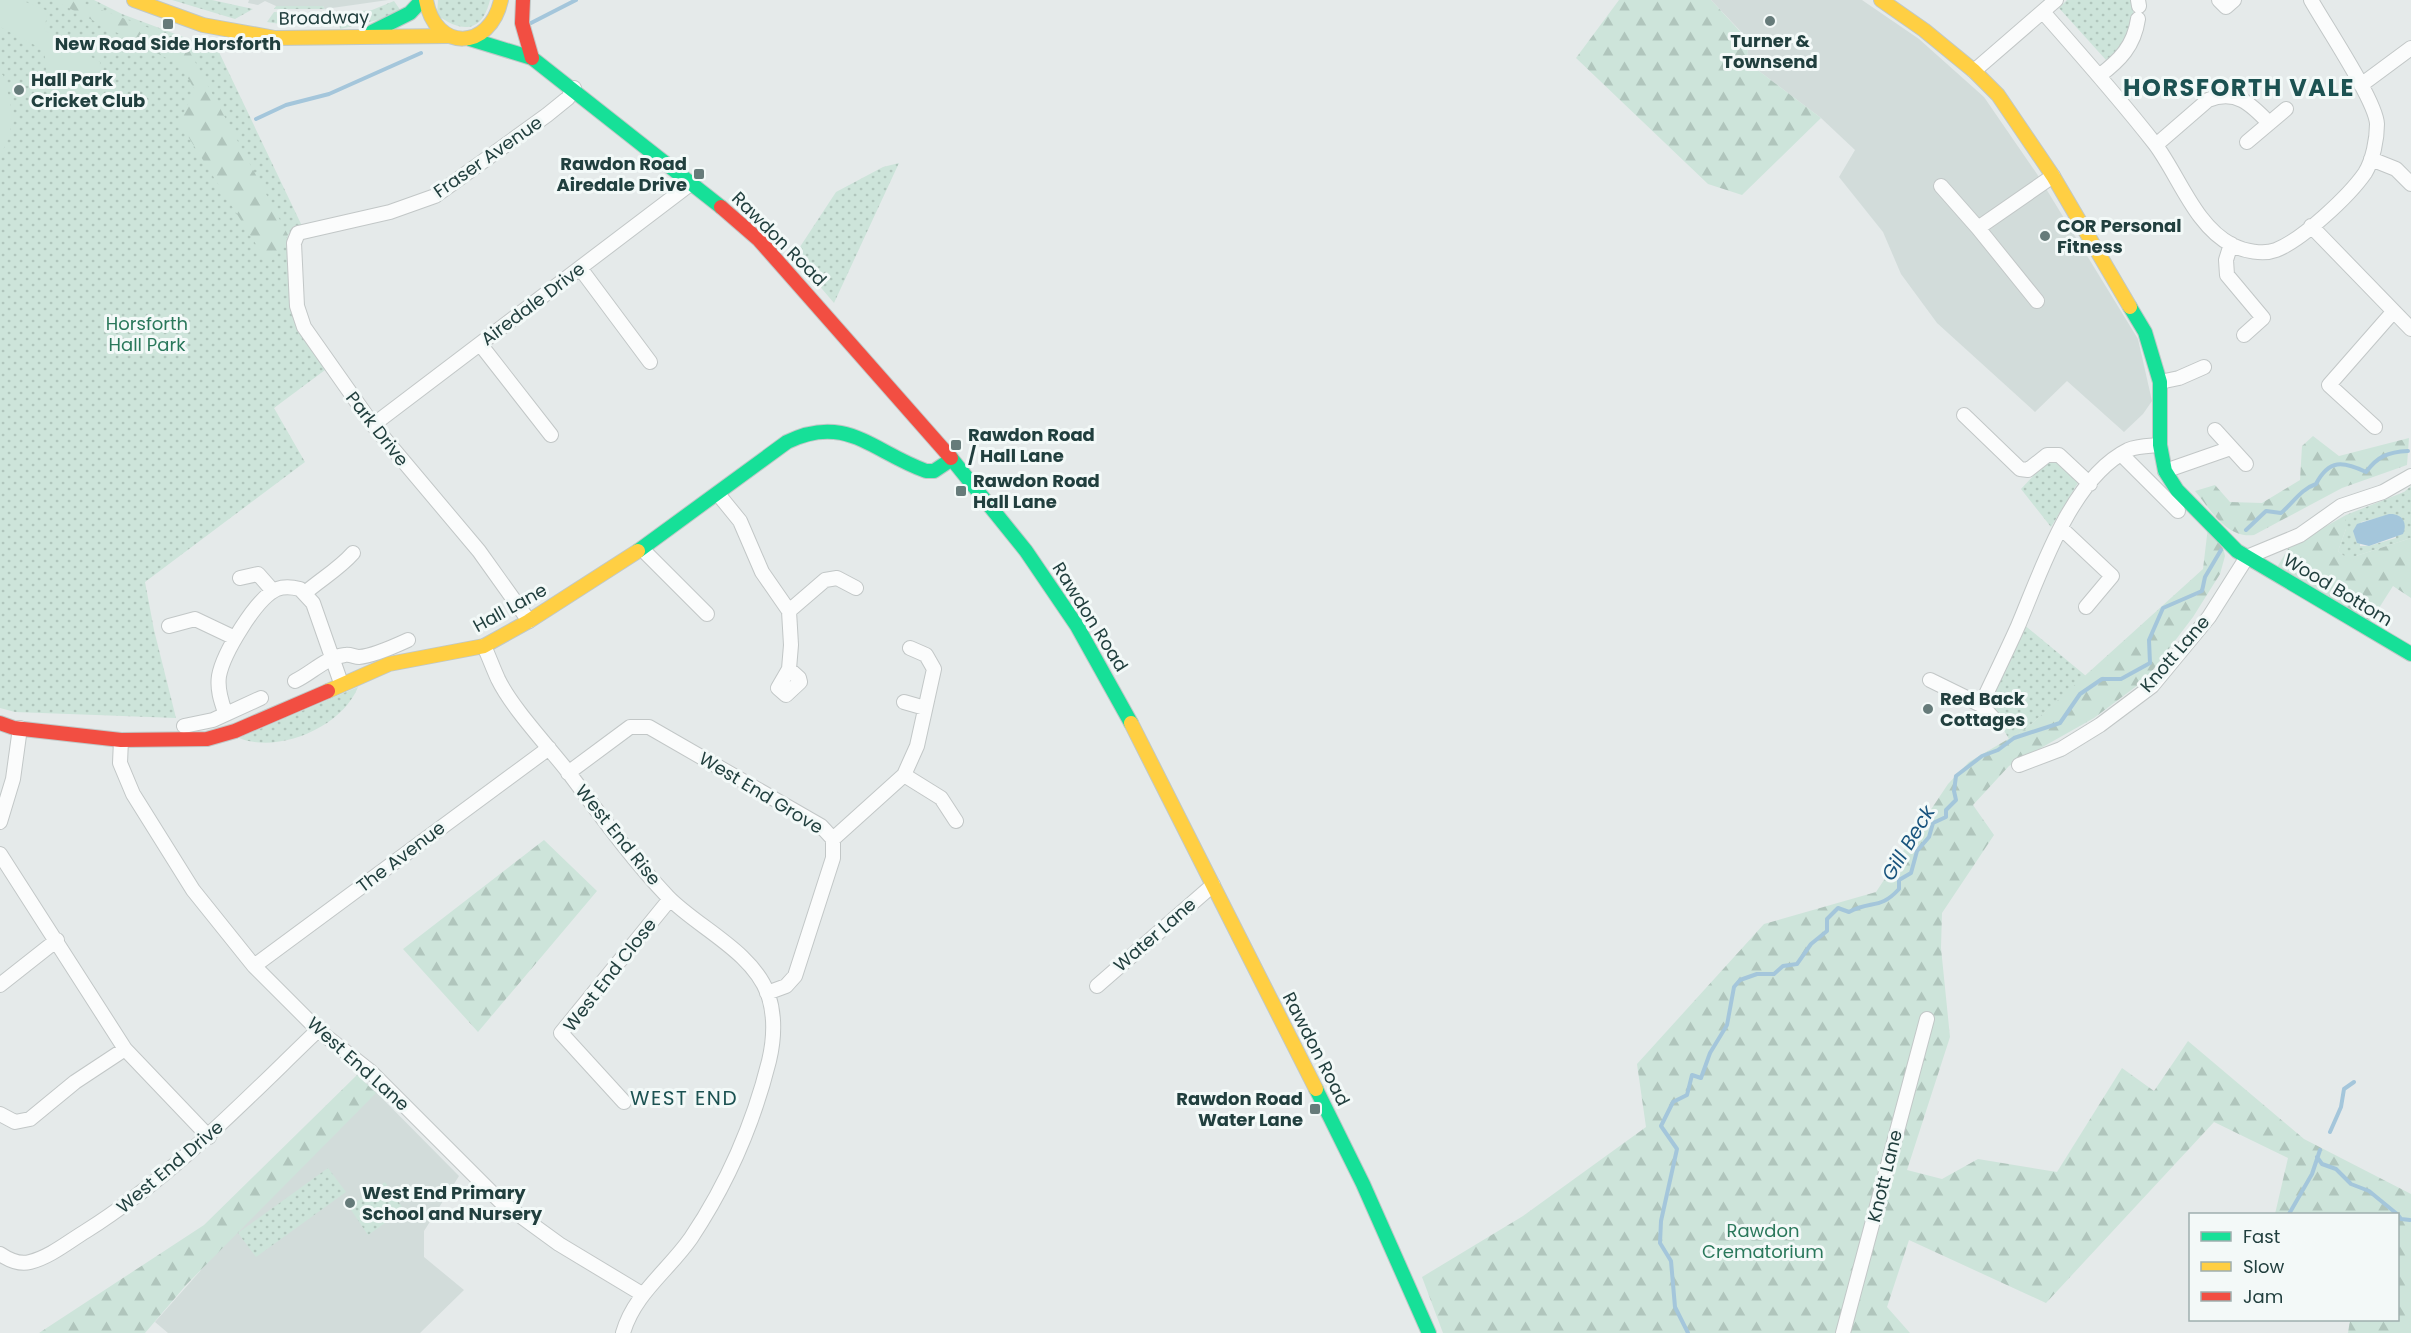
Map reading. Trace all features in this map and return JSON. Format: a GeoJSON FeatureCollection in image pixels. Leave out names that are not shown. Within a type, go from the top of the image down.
{"type":"FeatureCollection","features":[{"type":"Feature","properties":{"kind":"main road","name":"Broadway"},"geometry":{"type":"LineString","coordinates":[[134,0],[202,25],[247,34],[304,40],[365,36],[448,36],[470,39]]}},
{"type":"Feature","properties":{"kind":"main road"},"geometry":{"type":"LineString","coordinates":[[365,36],[410,13],[424,0],[430,19],[448,36]]}},
{"type":"Feature","properties":{"kind":"main road"},"geometry":{"type":"LineString","coordinates":[[523,0],[522,23],[532,58]]}},
{"type":"Feature","properties":{"kind":"main road"},"geometry":{"type":"LineString","coordinates":[[1881,0],[1924,30],[1974,71],[1998,95],[2053,176],[2145,332],[2160,382],[2160,445],[2165,471]]}},
{"type":"Feature","properties":{"kind":"main road"},"geometry":{"type":"LineString","coordinates":[[470,39],[486,32],[502,5]]}},
{"type":"Feature","properties":{"kind":"main road","name":"Rawdon Road"},"geometry":{"type":"LineString","coordinates":[[502,5],[532,58]]}},
{"type":"Feature","properties":{"kind":"main road","name":"Rawdon Road"},"geometry":{"type":"LineString","coordinates":[[470,39],[532,58],[574,88],[693,182],[779,259],[952,459],[1026,551],[1077,626],[1138,735],[1363,1184],[1429,1333]]}},
{"type":"Feature","properties":{"kind":"main road","name":"Hall Lane"},"geometry":{"type":"LineString","coordinates":[[0,723],[20,728],[121,740],[207,739],[235,731],[388,664],[484,646],[529,621],[642,549],[787,442],[815,428],[840,432],[926,471],[934,471],[952,459]]}},
{"type":"Feature","properties":{"kind":"main road","name":"Wood Bottom"},"geometry":{"type":"LineString","coordinates":[[2165,471],[2177,490],[2213,524],[2237,551],[2411,654]]}},
{"type":"Feature","properties":{"kind":"street"},"geometry":{"type":"LineString","coordinates":[[1974,71],[2056,0]]}},
{"type":"Feature","properties":{"kind":"street"},"geometry":{"type":"LineString","coordinates":[[2219,0],[2226,7],[2234,0]]}},
{"type":"Feature","properties":{"kind":"street"},"geometry":{"type":"LineString","coordinates":[[2043,12],[2156,145],[2205,223],[2230,244],[2250,251],[2274,251],[2311,226],[2366,172],[2371,159],[2377,123],[2361,85],[2311,0]]}},
{"type":"Feature","properties":{"kind":"street"},"geometry":{"type":"LineString","coordinates":[[2099,76],[2124,55],[2134,38],[2138,8]]}},
{"type":"Feature","properties":{"kind":"street"},"geometry":{"type":"LineString","coordinates":[[2361,85],[2411,48]]}},
{"type":"Feature","properties":{"kind":"street","name":"Fraser Avenue"},"geometry":{"type":"LineString","coordinates":[[321,226],[390,212],[435,196],[547,115],[568,98],[574,88]]}},
{"type":"Feature","properties":{"kind":"street"},"geometry":{"type":"LineString","coordinates":[[2156,145],[2208,100],[2216,97],[2241,98],[2249,102],[2269,123]]}},
{"type":"Feature","properties":{"kind":"street"},"geometry":{"type":"LineString","coordinates":[[2247,142],[2286,109]]}},
{"type":"Feature","properties":{"kind":"street"},"geometry":{"type":"LineString","coordinates":[[2371,159],[2396,169],[2411,184]]}},
{"type":"Feature","properties":{"kind":"street"},"geometry":{"type":"LineString","coordinates":[[1978,228],[2053,176]]}},
{"type":"Feature","properties":{"kind":"street","name":"Airedale Drive"},"geometry":{"type":"LineString","coordinates":[[373,425],[693,182]]}},
{"type":"Feature","properties":{"kind":"street"},"geometry":{"type":"LineString","coordinates":[[1941,186],[2037,301]]}},
{"type":"Feature","properties":{"kind":"street","name":"Park Drive"},"geometry":{"type":"LineString","coordinates":[[321,226],[298,234],[295,238],[297,306],[304,327],[325,360],[373,425],[479,551],[529,621]]}},
{"type":"Feature","properties":{"kind":"street"},"geometry":{"type":"LineString","coordinates":[[2311,226],[2411,329]]}},
{"type":"Feature","properties":{"kind":"street"},"geometry":{"type":"LineString","coordinates":[[2230,244],[2226,260],[2228,275],[2263,318],[2244,335]]}},
{"type":"Feature","properties":{"kind":"street"},"geometry":{"type":"LineString","coordinates":[[580,268],[651,362]]}},
{"type":"Feature","properties":{"kind":"street"},"geometry":{"type":"LineString","coordinates":[[2375,427],[2329,385],[2393,312]]}},
{"type":"Feature","properties":{"kind":"street"},"geometry":{"type":"LineString","coordinates":[[480,344],[551,435]]}},
{"type":"Feature","properties":{"kind":"street"},"geometry":{"type":"LineString","coordinates":[[2160,382],[2179,378],[2204,367]]}},
{"type":"Feature","properties":{"kind":"street"},"geometry":{"type":"LineString","coordinates":[[1964,415],[2020,469],[2028,470],[2047,455],[2059,455],[2090,484]]}},
{"type":"Feature","properties":{"kind":"street"},"geometry":{"type":"LineString","coordinates":[[2215,430],[2246,464]]}},
{"type":"Feature","properties":{"kind":"street"},"geometry":{"type":"LineString","coordinates":[[1981,705],[2051,543],[2090,484],[2122,455],[2136,448],[2160,445]]}},
{"type":"Feature","properties":{"kind":"street"},"geometry":{"type":"LineString","coordinates":[[2165,471],[2231,448]]}},
{"type":"Feature","properties":{"kind":"street"},"geometry":{"type":"LineString","coordinates":[[2122,455],[2178,511]]}},
{"type":"Feature","properties":{"kind":"street"},"geometry":{"type":"LineString","coordinates":[[2247,556],[2300,535],[2341,506],[2383,492],[2411,476]]}},
{"type":"Feature","properties":{"kind":"street"},"geometry":{"type":"LineString","coordinates":[[718,494],[740,521],[762,572],[789,611],[791,645],[789,669]]}},
{"type":"Feature","properties":{"kind":"street"},"geometry":{"type":"LineString","coordinates":[[2061,528],[2112,576],[2086,607]]}},
{"type":"Feature","properties":{"kind":"street"},"geometry":{"type":"LineString","coordinates":[[642,549],[707,614]]}},
{"type":"Feature","properties":{"kind":"street"},"geometry":{"type":"LineString","coordinates":[[305,593],[322,578],[338,569],[353,553]]}},
{"type":"Feature","properties":{"kind":"street","name":"Knott Lane"},"geometry":{"type":"LineString","coordinates":[[2019,765],[2061,749],[2100,725],[2152,686],[2209,617],[2247,556]]}},
{"type":"Feature","properties":{"kind":"street"},"geometry":{"type":"LineString","coordinates":[[240,578],[258,571],[273,591]]}},
{"type":"Feature","properties":{"kind":"street"},"geometry":{"type":"LineString","coordinates":[[789,611],[831,578],[856,588]]}},
{"type":"Feature","properties":{"kind":"street"},"geometry":{"type":"LineString","coordinates":[[225,712],[219,694],[219,675],[235,638],[273,591],[283,587],[305,593],[313,603],[341,683]]}},
{"type":"Feature","properties":{"kind":"street"},"geometry":{"type":"LineString","coordinates":[[169,626],[195,619],[235,638]]}},
{"type":"Feature","properties":{"kind":"street"},"geometry":{"type":"LineString","coordinates":[[296,681],[318,665],[345,655],[363,657],[376,651],[384,651],[408,640]]}},
{"type":"Feature","properties":{"kind":"street","name":"West End Rise"},"geometry":{"type":"LineString","coordinates":[[484,646],[499,681],[623,847],[670,899],[724,940],[747,963],[767,993],[774,1028],[769,1059],[750,1125],[722,1188],[689,1240],[642,1294]]}},
{"type":"Feature","properties":{"kind":"street"},"geometry":{"type":"LineString","coordinates":[[833,839],[904,775],[917,746],[934,664],[926,655],[910,648]]}},
{"type":"Feature","properties":{"kind":"street"},"geometry":{"type":"LineString","coordinates":[[1930,680],[1981,705],[1994,719]]}},
{"type":"Feature","properties":{"kind":"street"},"geometry":{"type":"LineString","coordinates":[[184,726],[213,720],[225,712],[261,698]]}},
{"type":"Feature","properties":{"kind":"street"},"geometry":{"type":"LineString","coordinates":[[904,702],[925,708]]}},
{"type":"Feature","properties":{"kind":"street","name":"West End Grove"},"geometry":{"type":"LineString","coordinates":[[568,772],[630,727],[649,727],[821,826],[833,839],[833,858],[795,976],[786,986],[767,993]]}},
{"type":"Feature","properties":{"kind":"street"},"geometry":{"type":"LineString","coordinates":[[0,822],[13,779],[20,728]]}},
{"type":"Feature","properties":{"kind":"street","name":"West End Lane"},"geometry":{"type":"LineString","coordinates":[[121,740],[120,763],[133,794],[193,890],[254,966],[318,1030],[370,1071],[500,1201],[559,1244],[642,1294]]}},
{"type":"Feature","properties":{"kind":"street","name":"The Avenue"},"geometry":{"type":"LineString","coordinates":[[254,966],[549,748]]}},
{"type":"Feature","properties":{"kind":"street"},"geometry":{"type":"LineString","coordinates":[[904,775],[941,798],[956,821]]}},
{"type":"Feature","properties":{"kind":"street"},"geometry":{"type":"LineString","coordinates":[[0,854],[125,1049],[209,1137]]}},
{"type":"Feature","properties":{"kind":"street","name":"Water Lane"},"geometry":{"type":"LineString","coordinates":[[1097,986],[1213,885]]}},
{"type":"Feature","properties":{"kind":"street","name":"West End Close"},"geometry":{"type":"LineString","coordinates":[[624,1102],[561,1033],[670,899]]}},
{"type":"Feature","properties":{"kind":"street"},"geometry":{"type":"LineString","coordinates":[[0,985],[57,940]]}},
{"type":"Feature","properties":{"kind":"street","name":"Knott Lane"},"geometry":{"type":"LineString","coordinates":[[1843,1333],[1927,1019]]}},
{"type":"Feature","properties":{"kind":"street","name":"West End Drive"},"geometry":{"type":"LineString","coordinates":[[0,1254],[9,1260],[24,1263],[50,1254],[126,1206],[209,1137],[318,1030]]}},
{"type":"Feature","properties":{"kind":"street"},"geometry":{"type":"LineString","coordinates":[[0,1114],[15,1122],[30,1119],[75,1082],[125,1049]]}},
{"type":"Feature","properties":{"kind":"street"},"geometry":{"type":"LineString","coordinates":[[623,1333],[627,1317],[642,1294]]}},
{"type":"Feature","properties":{"kind":"shaded area"},"geometry":{"type":"Polygon","coordinates":[[[249,0],[388,0],[325,9],[323,6],[276,6],[265,1],[258,5],[248,3],[249,0]]]}},
{"type":"Feature","properties":{"kind":"shaded area"},"geometry":{"type":"Polygon","coordinates":[[[1711,0],[1862,0],[1919,39],[1984,97],[2037,174],[2138,339],[2152,401],[2143,414],[2124,432],[2067,381],[2035,412],[1937,323],[1901,274],[1883,232],[1839,177],[1855,150],[1821,118],[1747,62],[1748,39],[1711,0]]]}},
{"type":"Feature","properties":{"kind":"shaded area","name":"West End Primary School and Nursery"},"geometry":{"type":"Polygon","coordinates":[[[367,1083],[459,1176],[424,1231],[424,1257],[464,1290],[420,1333],[168,1333],[155,1322],[367,1083]]]}},
{"type":"Feature","properties":{"kind":"green space","name":"Horsforth Hall Park"},"geometry":{"type":"Polygon","coordinates":[[[0,0],[94,0],[122,14],[218,50],[302,226],[288,235],[290,293],[298,321],[325,370],[274,408],[305,462],[145,582],[154,630],[176,718],[15,712],[0,708],[0,0]]]}},
{"type":"Feature","properties":{"kind":"green space"},"geometry":{"type":"Polygon","coordinates":[[[0,0],[21,0],[48,11],[44,30],[100,62],[99,94],[67,94],[47,75],[44,50],[0,27],[0,0]]]}},
{"type":"Feature","properties":{"kind":"green space"},"geometry":{"type":"Polygon","coordinates":[[[53,0],[75,0],[184,41],[288,235],[269,265],[179,122],[195,90],[180,65],[53,0]]]}},
{"type":"Feature","properties":{"kind":"green space"},"geometry":{"type":"Polygon","coordinates":[[[172,0],[212,0],[253,9],[235,19],[172,0]]]}},
{"type":"Feature","properties":{"kind":"green space"},"geometry":{"type":"Polygon","coordinates":[[[438,0],[490,0],[482,19],[470,27],[463,27],[437,15],[438,0]]]}},
{"type":"Feature","properties":{"kind":"green space"},"geometry":{"type":"Polygon","coordinates":[[[1619,0],[1711,0],[1748,40],[1747,62],[1821,118],[1742,195],[1708,184],[1576,58],[1619,0]]]}},
{"type":"Feature","properties":{"kind":"green space"},"geometry":{"type":"Polygon","coordinates":[[[2067,0],[2133,0],[2133,17],[2128,33],[2119,48],[2106,60],[2059,8],[2067,0]]]}},
{"type":"Feature","properties":{"kind":"green space"},"geometry":{"type":"Polygon","coordinates":[[[394,1],[401,11],[386,18],[340,29],[339,13],[372,10],[394,1]]]}},
{"type":"Feature","properties":{"kind":"green space"},"geometry":{"type":"Polygon","coordinates":[[[276,6],[323,6],[325,9],[274,9],[276,6]]]}},
{"type":"Feature","properties":{"kind":"green space"},"geometry":{"type":"Polygon","coordinates":[[[274,12],[326,14],[327,24],[287,25],[267,22],[274,12]]]}},
{"type":"Feature","properties":{"kind":"green space"},"geometry":{"type":"Polygon","coordinates":[[[0,73],[3,75],[12,116],[6,145],[0,156],[0,73]]]}},
{"type":"Feature","properties":{"kind":"green space"},"geometry":{"type":"Polygon","coordinates":[[[899,163],[834,303],[794,256],[836,192],[883,167],[899,163]]]}},
{"type":"Feature","properties":{"kind":"green space"},"geometry":{"type":"Polygon","coordinates":[[[2313,436],[2339,456],[2409,438],[2407,465],[2342,488],[2254,535],[2244,535],[2228,528],[2220,522],[2195,491],[2215,485],[2230,502],[2262,503],[2300,480],[2302,446],[2313,436]]]}},
{"type":"Feature","properties":{"kind":"green space"},"geometry":{"type":"Polygon","coordinates":[[[2056,459],[2079,481],[2051,527],[2021,489],[2047,461],[2056,459]]]}},
{"type":"Feature","properties":{"kind":"green space"},"geometry":{"type":"Polygon","coordinates":[[[2411,486],[2411,538],[2356,556],[2344,556],[2338,551],[2346,529],[2346,515],[2404,492],[2411,486]],[[2393,514],[2361,522],[2360,546],[2369,546],[2396,538],[2393,514]]]}},
{"type":"Feature","properties":{"kind":"green space"},"geometry":{"type":"Polygon","coordinates":[[[2346,515],[2346,529],[2338,551],[2344,556],[2356,556],[2411,538],[2411,598],[2393,586],[2370,622],[2276,569],[2289,547],[2346,515]]]}},
{"type":"Feature","properties":{"kind":"green space","name":"Rawdon Crematorium"},"geometry":{"type":"Polygon","coordinates":[[[2208,527],[2222,543],[2225,556],[2220,574],[2193,617],[2146,679],[2094,718],[2009,766],[1973,805],[1994,835],[1942,913],[1941,948],[1950,1037],[1907,1170],[1942,1179],[1978,1159],[2057,1172],[2122,1068],[2154,1091],[2188,1041],[2304,1139],[2411,1194],[2411,1333],[2348,1333],[2350,1321],[2399,1321],[2399,1213],[2275,1213],[2288,1158],[2214,1122],[2046,1303],[1909,1240],[1887,1307],[1910,1333],[1443,1333],[1422,1277],[1523,1216],[1646,1127],[1637,1064],[1764,924],[1876,892],[1948,784],[1969,762],[2027,728],[2203,569],[2208,527]]]}},
{"type":"Feature","properties":{"kind":"green space"},"geometry":{"type":"Polygon","coordinates":[[[2022,623],[2086,676],[2027,728],[2009,739],[1989,705],[2022,623]]]}},
{"type":"Feature","properties":{"kind":"green space"},"geometry":{"type":"Polygon","coordinates":[[[358,687],[350,701],[338,714],[307,734],[272,742],[255,742],[239,738],[358,687]]]}},
{"type":"Feature","properties":{"kind":"green space"},"geometry":{"type":"Polygon","coordinates":[[[544,840],[597,891],[478,1032],[403,949],[544,840]]]}},
{"type":"Feature","properties":{"kind":"green space"},"geometry":{"type":"Polygon","coordinates":[[[357,1075],[376,1093],[187,1284],[145,1333],[39,1333],[204,1225],[357,1075]]]}},
{"type":"Feature","properties":{"kind":"green space"},"geometry":{"type":"Polygon","coordinates":[[[328,1168],[346,1192],[256,1257],[238,1233],[328,1168]]]}},
{"type":"Feature","properties":{"kind":"green space"},"geometry":{"type":"Polygon","coordinates":[[[385,1182],[404,1210],[368,1235],[349,1207],[385,1182]]]}},
{"type":"Feature","properties":{"kind":"water"},"geometry":{"type":"Polygon","coordinates":[[[2389,514],[2397,515],[2403,520],[2405,526],[2403,534],[2369,546],[2357,543],[2353,531],[2357,524],[2389,514]]]}},
{"type":"Feature","properties":{"kind":"waterway"},"geometry":{"type":"LineString","coordinates":[[531,23],[576,0]]}},
{"type":"Feature","properties":{"kind":"waterway"},"geometry":{"type":"LineString","coordinates":[[256,119],[286,105],[329,94],[421,53]]}},
{"type":"Feature","properties":{"kind":"waterway","name":"Gill Beck"},"geometry":{"type":"LineString","coordinates":[[2246,530],[2266,511],[2281,513],[2301,493],[2316,484],[2331,466],[2344,464],[2366,472],[2384,456],[2408,451]]}},
{"type":"Feature","properties":{"kind":"waterway","name":"Gill Beck"},"geometry":{"type":"LineString","coordinates":[[1688,1333],[1675,1307],[1671,1261],[1660,1243],[1661,1221],[1677,1149],[1661,1126],[1673,1102],[1687,1095],[1692,1075],[1701,1078],[1710,1053],[1727,1025],[1734,987],[1740,980],[1757,974],[1774,974],[1783,966],[1797,964],[1811,944],[1827,931],[1827,919],[1838,908],[1849,912],[1892,896],[1899,889],[1899,880],[1911,873],[1917,851],[1929,837],[1933,823],[1946,817],[1946,810],[1956,800],[1954,791],[1956,776],[1982,756],[1998,750],[2014,738],[2060,723],[2080,694],[2102,679],[2121,679],[2150,663],[2149,640],[2163,608],[2202,591],[2205,577],[2221,550]]}},
{"type":"Feature","properties":{"kind":"waterway"},"geometry":{"type":"LineString","coordinates":[[2330,1132],[2341,1107],[2344,1089],[2354,1082]]}},
{"type":"Feature","properties":{"kind":"waterway"},"geometry":{"type":"LineString","coordinates":[[2290,1213],[2312,1174],[2320,1150]]}},
{"type":"Feature","properties":{"kind":"waterway"},"geometry":{"type":"LineString","coordinates":[[2317,1157],[2322,1164],[2336,1169],[2351,1184],[2369,1191],[2396,1213]]}},
{"type":"Feature","properties":{"kind":"waterway"},"geometry":{"type":"LineString","coordinates":[[2399,1216],[2401,1219],[2410,1220]]}},
{"type":"Feature","properties":{"kind":"traffic: fast"},"geometry":{"type":"LineString","coordinates":[[372,32],[410,13],[422,0]]}},
{"type":"Feature","properties":{"kind":"traffic: fast"},"geometry":{"type":"LineString","coordinates":[[470,39],[532,58],[721,207]]}},
{"type":"Feature","properties":{"kind":"traffic: fast"},"geometry":{"type":"LineString","coordinates":[[2130,307],[2145,332],[2160,382],[2160,445],[2165,471],[2177,490],[2237,551],[2411,654]]}},
{"type":"Feature","properties":{"kind":"traffic: fast"},"geometry":{"type":"LineString","coordinates":[[638,551],[787,442],[808,434],[843,433],[926,471],[934,471],[952,459]]}},
{"type":"Feature","properties":{"kind":"traffic: fast"},"geometry":{"type":"LineString","coordinates":[[951,458],[1026,551],[1077,626],[1131,723]]}},
{"type":"Feature","properties":{"kind":"traffic: fast"},"geometry":{"type":"LineString","coordinates":[[1316,1089],[1363,1184],[1429,1333]]}},
{"type":"Feature","properties":{"kind":"traffic: slow"},"geometry":{"type":"LineString","coordinates":[[134,0],[203,25],[275,38],[448,36]]}},
{"type":"Feature","properties":{"kind":"traffic: slow"},"geometry":{"type":"LineString","coordinates":[[426,0],[431,17],[440,29],[451,36],[463,39],[475,36],[486,29],[495,17],[501,0]]}},
{"type":"Feature","properties":{"kind":"traffic: slow"},"geometry":{"type":"LineString","coordinates":[[1881,0],[1924,30],[1974,71],[1998,95],[2053,176],[2130,307]]}},
{"type":"Feature","properties":{"kind":"traffic: slow"},"geometry":{"type":"LineString","coordinates":[[328,691],[389,664],[484,646],[529,621],[638,551]]}},
{"type":"Feature","properties":{"kind":"traffic: slow"},"geometry":{"type":"LineString","coordinates":[[1131,723],[1316,1089]]}},
{"type":"Feature","properties":{"kind":"traffic: jam"},"geometry":{"type":"LineString","coordinates":[[523,0],[522,23],[532,58]]}},
{"type":"Feature","properties":{"kind":"traffic: jam"},"geometry":{"type":"LineString","coordinates":[[721,207],[759,240],[951,458]]}},
{"type":"Feature","properties":{"kind":"traffic: jam"},"geometry":{"type":"LineString","coordinates":[[0,723],[14,728],[121,740],[207,739],[235,731],[328,691]]}},
{"type":"Feature","properties":{"kind":"place","name":"Turner & Townsend"},"geometry":{"type":"Point","coordinates":[1770,21]}},
{"type":"Feature","properties":{"kind":"place","name":"New Road Side Horsforth"},"geometry":{"type":"Point","coordinates":[168,24]}},
{"type":"Feature","properties":{"kind":"place","name":"Hall Park Cricket Club"},"geometry":{"type":"Point","coordinates":[19,90]}},
{"type":"Feature","properties":{"kind":"place","name":"Rawdon Road Airedale Drive"},"geometry":{"type":"Point","coordinates":[699,174]}},
{"type":"Feature","properties":{"kind":"place","name":"COR Personal Fitness"},"geometry":{"type":"Point","coordinates":[2045,236]}},
{"type":"Feature","properties":{"kind":"place","name":"Rawdon Road / Hall Lane"},"geometry":{"type":"Point","coordinates":[956,445]}},
{"type":"Feature","properties":{"kind":"place","name":"Rawdon Road Hall Lane"},"geometry":{"type":"Point","coordinates":[961,491]}},
{"type":"Feature","properties":{"kind":"place","name":"Red Back Cottages"},"geometry":{"type":"Point","coordinates":[1928,709]}},
{"type":"Feature","properties":{"kind":"place","name":"Rawdon Road Water Lane"},"geometry":{"type":"Point","coordinates":[1315,1109]}},
{"type":"Feature","properties":{"kind":"place","name":"West End Primary School and Nursery"},"geometry":{"type":"Point","coordinates":[350,1203]}},
{"type":"Feature","properties":{"kind":"district","name":"HORSFORTH VALE"},"geometry":{"type":"Point","coordinates":[2239,88]}},
{"type":"Feature","properties":{"kind":"district","name":"WEST END"},"geometry":{"type":"Point","coordinates":[684,1098]}}]}
